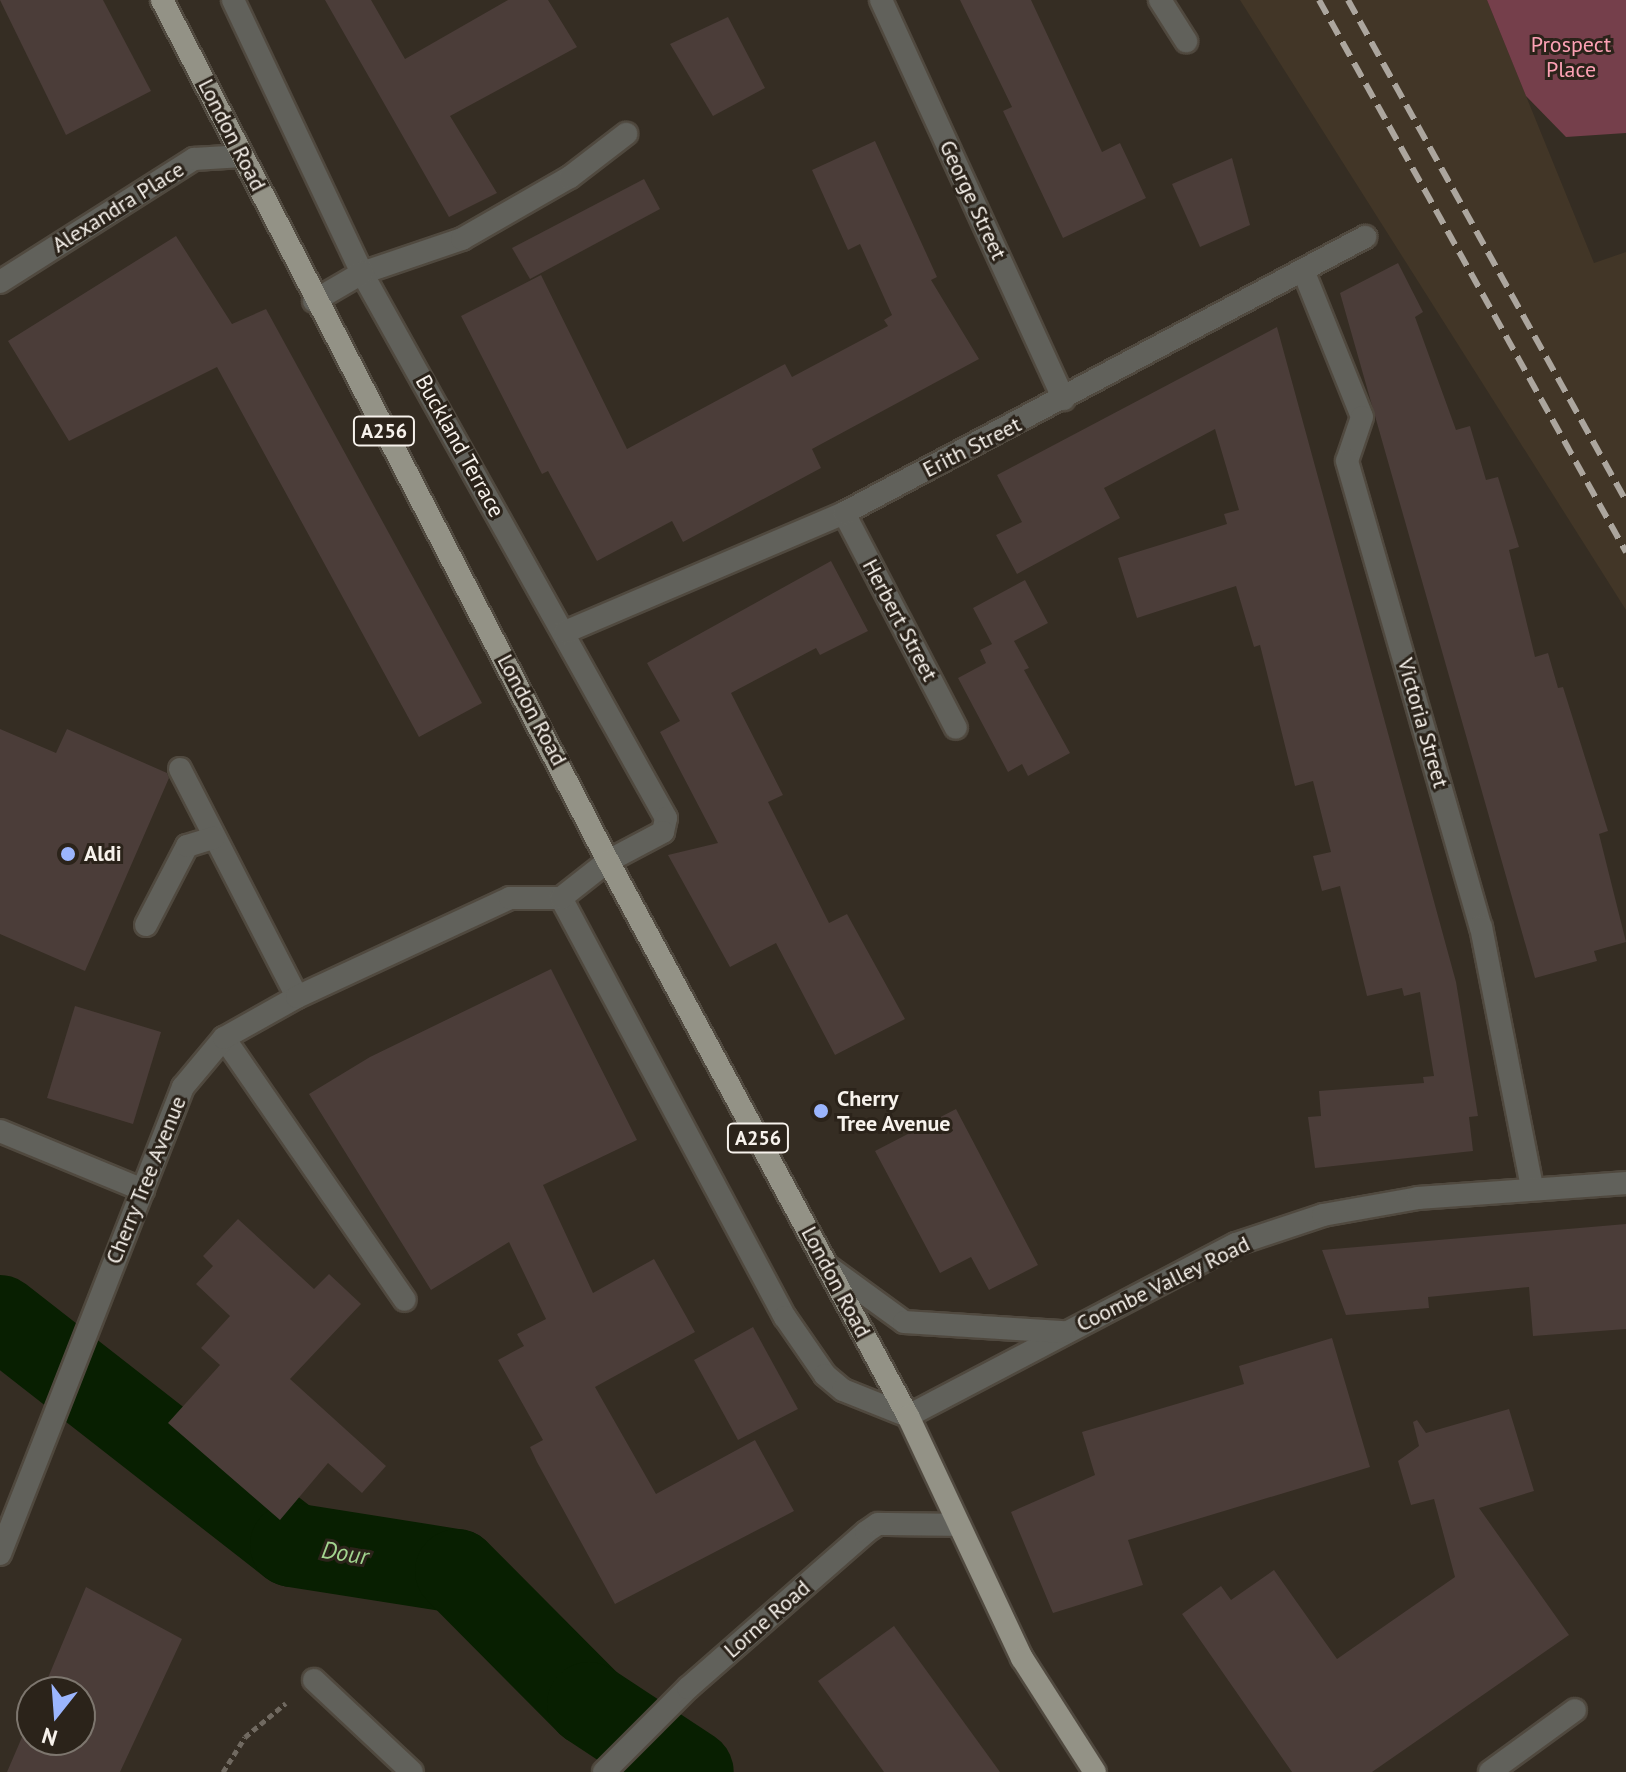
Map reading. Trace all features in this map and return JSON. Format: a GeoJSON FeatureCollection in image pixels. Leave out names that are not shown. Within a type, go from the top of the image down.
{"type":"FeatureCollection","features":[{"type":"Feature","properties":{"kind":"main road","name":"London Road"},"geometry":{"type":"LineString","coordinates":[[162,0],[314,301],[608,861],[908,1416],[956,1525],[1022,1658],[1095,1772]]}},
{"type":"Feature","properties":{"kind":"street","name":"Buckland Terrace"},"geometry":{"type":"LineString","coordinates":[[233,0],[362,273],[565,632],[666,818],[663,832],[608,861]]}},
{"type":"Feature","properties":{"kind":"street","name":"George Street"},"geometry":{"type":"LineString","coordinates":[[881,0],[1064,399]]}},
{"type":"Feature","properties":{"kind":"street"},"geometry":{"type":"LineString","coordinates":[[1160,0],[1186,41]]}},
{"type":"Feature","properties":{"kind":"street"},"geometry":{"type":"LineString","coordinates":[[314,301],[362,273],[462,239],[570,177],[626,134]]}},
{"type":"Feature","properties":{"kind":"street","name":"Alexandra Place"},"geometry":{"type":"LineString","coordinates":[[0,282],[194,159],[243,156]]}},
{"type":"Feature","properties":{"kind":"street","name":"Erith Street"},"geometry":{"type":"LineString","coordinates":[[565,632],[844,513],[1365,237]]}},
{"type":"Feature","properties":{"kind":"street","name":"Victoria Street"},"geometry":{"type":"LineString","coordinates":[[1303,270],[1362,417],[1347,461],[1481,927],[1532,1188]]}},
{"type":"Feature","properties":{"kind":"street","name":"Herbert Street"},"geometry":{"type":"LineString","coordinates":[[844,513],[956,728]]}},
{"type":"Feature","properties":{"kind":"street"},"geometry":{"type":"LineString","coordinates":[[180,769],[297,997]]}},
{"type":"Feature","properties":{"kind":"street"},"geometry":{"type":"LineString","coordinates":[[146,925],[187,846],[214,838]]}},
{"type":"Feature","properties":{"kind":"street"},"geometry":{"type":"LineString","coordinates":[[608,861],[561,898],[785,1317],[825,1375],[843,1390],[908,1416]]}},
{"type":"Feature","properties":{"kind":"street","name":"Cherry Tree Avenue"},"geometry":{"type":"LineString","coordinates":[[0,1554],[183,1087],[224,1038],[297,997],[510,898],[561,898]]}},
{"type":"Feature","properties":{"kind":"street"},"geometry":{"type":"LineString","coordinates":[[224,1038],[405,1300]]}},
{"type":"Feature","properties":{"kind":"street"},"geometry":{"type":"LineString","coordinates":[[0,1131],[143,1190]]}},
{"type":"Feature","properties":{"kind":"street","name":"Coombe Valley Road"},"geometry":{"type":"LineString","coordinates":[[908,1416],[1236,1244],[1323,1215],[1418,1198],[1626,1183]]}},
{"type":"Feature","properties":{"kind":"street"},"geometry":{"type":"LineString","coordinates":[[827,1266],[904,1322],[947,1329],[1066,1332]]}},
{"type":"Feature","properties":{"kind":"street","name":"Lorne Road"},"geometry":{"type":"LineString","coordinates":[[604,1772],[688,1688],[878,1524],[956,1525]]}},
{"type":"Feature","properties":{"kind":"street"},"geometry":{"type":"LineString","coordinates":[[314,1680],[412,1772]]}},
{"type":"Feature","properties":{"kind":"street"},"geometry":{"type":"LineString","coordinates":[[1490,1772],[1575,1710]]}},
{"type":"Feature","properties":{"kind":"path"},"geometry":{"type":"LineString","coordinates":[[223,1772],[245,1737],[314,1680]]}},
{"type":"Feature","properties":{"kind":"shaded area"},"geometry":{"type":"Polygon","coordinates":[[[1240,0],[1487,0],[1594,263],[1626,252],[1626,610],[1240,0]]]}},
{"type":"Feature","properties":{"kind":"green space","name":"Prospect Place"},"geometry":{"type":"Polygon","coordinates":[[[1487,0],[1626,0],[1626,133],[1566,137],[1526,96],[1487,0]]]}},
{"type":"Feature","properties":{"kind":"building"},"geometry":{"type":"Polygon","coordinates":[[[0,0],[103,0],[151,91],[66,135],[0,0]]]}},
{"type":"Feature","properties":{"kind":"building"},"geometry":{"type":"Polygon","coordinates":[[[325,0],[371,0],[405,59],[508,0],[548,0],[577,47],[450,116],[497,193],[449,217],[325,0]]]}},
{"type":"Feature","properties":{"kind":"building"},"geometry":{"type":"Polygon","coordinates":[[[960,0],[1031,0],[1102,152],[1120,143],[1146,198],[1063,238],[1003,111],[1012,107],[960,0]]]}},
{"type":"Feature","properties":{"kind":"building"},"geometry":{"type":"Polygon","coordinates":[[[728,17],[765,88],[713,116],[670,44],[728,17]]]}},
{"type":"Feature","properties":{"kind":"building"},"geometry":{"type":"Polygon","coordinates":[[[875,141],[937,277],[931,280],[979,359],[812,449],[821,468],[683,542],[672,521],[597,561],[548,471],[542,474],[461,316],[541,275],[627,449],[785,364],[792,377],[888,326],[884,320],[892,315],[860,244],[848,250],[812,170],[875,141]]]}},
{"type":"Feature","properties":{"kind":"building"},"geometry":{"type":"Polygon","coordinates":[[[1232,158],[1250,225],[1200,247],[1172,184],[1232,158]]]}},
{"type":"Feature","properties":{"kind":"building"},"geometry":{"type":"Polygon","coordinates":[[[644,179],[660,209],[530,279],[512,248],[644,179]]]}},
{"type":"Feature","properties":{"kind":"building"},"geometry":{"type":"Polygon","coordinates":[[[176,236],[232,324],[266,309],[482,703],[419,737],[217,367],[69,441],[8,341],[176,236]]]}},
{"type":"Feature","properties":{"kind":"building"},"geometry":{"type":"Polygon","coordinates":[[[1398,263],[1423,312],[1415,317],[1456,430],[1470,426],[1486,480],[1498,477],[1519,547],[1509,550],[1535,657],[1548,653],[1558,688],[1563,687],[1608,831],[1599,834],[1626,942],[1594,951],[1597,961],[1535,978],[1340,293],[1398,263]]]}},
{"type":"Feature","properties":{"kind":"building"},"geometry":{"type":"Polygon","coordinates":[[[1277,327],[1456,982],[1478,1116],[1469,1117],[1473,1151],[1315,1168],[1308,1117],[1321,1116],[1319,1091],[1424,1083],[1423,1077],[1434,1076],[1420,992],[1404,996],[1402,988],[1367,996],[1340,886],[1322,891],[1313,856],[1331,852],[1313,781],[1295,786],[1260,645],[1254,647],[1236,586],[1137,618],[1118,558],[1227,524],[1224,514],[1239,510],[1215,429],[1104,488],[1120,518],[1017,574],[996,535],[1022,522],[997,475],[1277,327]]]}},
{"type":"Feature","properties":{"kind":"building"},"geometry":{"type":"Polygon","coordinates":[[[831,561],[868,631],[820,655],[816,648],[731,693],[783,795],[768,802],[829,923],[847,914],[905,1019],[835,1055],[776,943],[730,967],[668,855],[718,843],[660,732],[680,721],[647,663],[831,561]]]}},
{"type":"Feature","properties":{"kind":"building"},"geometry":{"type":"Polygon","coordinates":[[[1025,580],[1048,623],[1014,641],[1029,668],[1024,670],[1070,753],[1028,776],[1022,764],[1008,772],[958,678],[986,663],[980,650],[992,644],[973,608],[1025,580]]]}},
{"type":"Feature","properties":{"kind":"building","name":"Aldi"},"geometry":{"type":"Polygon","coordinates":[[[0,729],[56,753],[67,729],[167,773],[169,778],[85,971],[0,934],[0,729]]]}},
{"type":"Feature","properties":{"kind":"building"},"geometry":{"type":"Polygon","coordinates":[[[551,969],[637,1140],[543,1185],[593,1293],[654,1259],[695,1332],[595,1387],[656,1494],[755,1440],[794,1511],[615,1604],[537,1462],[530,1447],[543,1440],[498,1360],[524,1346],[517,1334],[546,1319],[509,1242],[431,1290],[309,1094],[370,1057],[551,969]]]}},
{"type":"Feature","properties":{"kind":"building"},"geometry":{"type":"Polygon","coordinates":[[[75,1006],[161,1032],[133,1124],[47,1098],[75,1006]]]}},
{"type":"Feature","properties":{"kind":"building"},"geometry":{"type":"Polygon","coordinates":[[[956,1109],[1038,1265],[989,1290],[971,1257],[940,1273],[875,1151],[956,1109]]]}},
{"type":"Feature","properties":{"kind":"building"},"geometry":{"type":"Polygon","coordinates":[[[238,1219],[314,1289],[329,1274],[361,1304],[290,1379],[386,1466],[362,1493],[328,1463],[280,1520],[168,1423],[220,1365],[201,1348],[230,1316],[196,1284],[213,1266],[203,1256],[238,1219]]]}},
{"type":"Feature","properties":{"kind":"building"},"geometry":{"type":"Polygon","coordinates":[[[1626,1224],[1626,1329],[1533,1336],[1529,1287],[1428,1297],[1429,1308],[1346,1315],[1322,1250],[1626,1224]]]}},
{"type":"Feature","properties":{"kind":"building"},"geometry":{"type":"Polygon","coordinates":[[[753,1327],[798,1409],[738,1440],[694,1360],[753,1327]]]}},
{"type":"Feature","properties":{"kind":"building"},"geometry":{"type":"Polygon","coordinates":[[[1332,1338],[1370,1467],[1128,1540],[1143,1585],[1053,1613],[1011,1512],[1095,1475],[1082,1432],[1244,1384],[1239,1366],[1332,1338]]]}},
{"type":"Feature","properties":{"kind":"building"},"geometry":{"type":"Polygon","coordinates":[[[1509,1409],[1534,1491],[1479,1508],[1569,1635],[1372,1772],[1292,1772],[1182,1614],[1221,1586],[1231,1600],[1274,1570],[1337,1659],[1455,1577],[1434,1499],[1411,1505],[1398,1461],[1419,1446],[1413,1422],[1417,1420],[1426,1433],[1509,1409]]]}},
{"type":"Feature","properties":{"kind":"building"},"geometry":{"type":"Polygon","coordinates":[[[86,1587],[182,1639],[120,1772],[7,1772],[16,1751],[16,1756],[96,1756],[96,1676],[49,1676],[86,1587]]]}},
{"type":"Feature","properties":{"kind":"building"},"geometry":{"type":"Polygon","coordinates":[[[894,1626],[1000,1772],[884,1772],[818,1681],[894,1626]]]}},
{"type":"Feature","properties":{"kind":"waterway","name":"Dour"},"geometry":{"type":"LineString","coordinates":[[0,1317],[292,1545],[457,1571],[589,1704],[692,1772]]}},
{"type":"Feature","properties":{"kind":"railway"},"geometry":{"type":"LineString","coordinates":[[1319,0],[1626,552]]}},
{"type":"Feature","properties":{"kind":"railway"},"geometry":{"type":"LineString","coordinates":[[1348,0],[1626,501]]}},
{"type":"Feature","properties":{"kind":"place","name":"Aldi"},"geometry":{"type":"Point","coordinates":[68,854]}},
{"type":"Feature","properties":{"kind":"place","name":"Cherry Tree Avenue"},"geometry":{"type":"Point","coordinates":[821,1111]}}]}
